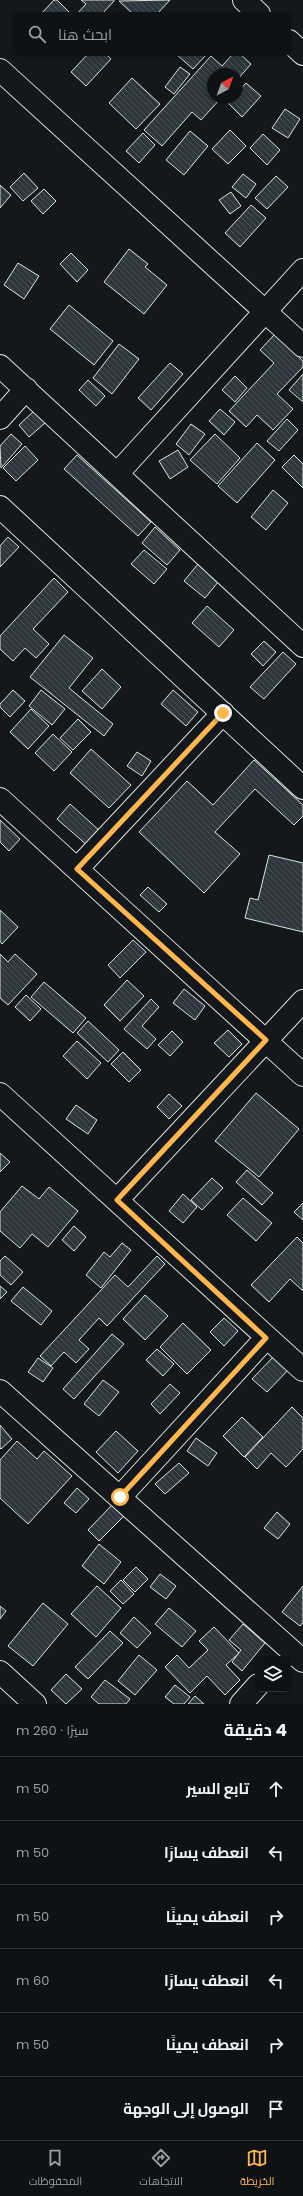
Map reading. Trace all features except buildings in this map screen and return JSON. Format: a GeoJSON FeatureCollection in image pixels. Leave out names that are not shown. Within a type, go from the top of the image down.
{"type":"FeatureCollection","features":[{"type":"Feature","properties":{"kind":"street"},"geometry":{"type":"LineString","coordinates":[[244,0],[257,12]]}},
{"type":"Feature","properties":{"kind":"street"},"geometry":{"type":"LineString","coordinates":[[291,43],[303,54]]}},
{"type":"Feature","properties":{"kind":"street"},"geometry":{"type":"LineString","coordinates":[[0,70],[303,346]]}},
{"type":"Feature","properties":{"kind":"street"},"geometry":{"type":"LineString","coordinates":[[117,474],[303,270]]}},
{"type":"Feature","properties":{"kind":"street"},"geometry":{"type":"LineString","coordinates":[[0,366],[303,646]]}},
{"type":"Feature","properties":{"kind":"street"},"geometry":{"type":"LineString","coordinates":[[0,418],[26,389]]}},
{"type":"Feature","properties":{"kind":"street"},"geometry":{"type":"LineString","coordinates":[[0,507],[303,788]]}},
{"type":"Feature","properties":{"kind":"street"},"geometry":{"type":"LineString","coordinates":[[77,869],[223,713]]}},
{"type":"Feature","properties":{"kind":"street"},"geometry":{"type":"LineString","coordinates":[[0,799],[303,1075]]}},
{"type":"Feature","properties":{"kind":"street"},"geometry":{"type":"LineString","coordinates":[[117,1200],[303,1001]]}},
{"type":"Feature","properties":{"kind":"street"},"geometry":{"type":"LineString","coordinates":[[0,1094],[266,1338],[303,1370]]}},
{"type":"Feature","properties":{"kind":"street"},"geometry":{"type":"LineString","coordinates":[[120,1497],[266,1338]]}},
{"type":"Feature","properties":{"kind":"street"},"geometry":{"type":"LineString","coordinates":[[0,1391],[120,1497],[291,1656]]}},
{"type":"Feature","properties":{"kind":"street"},"geometry":{"type":"LineString","coordinates":[[0,1672],[35,1704]]}},
{"type":"Feature","properties":{"kind":"street"},"geometry":{"type":"LineString","coordinates":[[241,1704],[255,1688]]}},
{"type":"Feature","properties":{"kind":"route"},"geometry":{"type":"LineString","coordinates":[[120,1497],[266,1338],[117,1200],[266,1040],[77,869],[223,713]]}}]}
